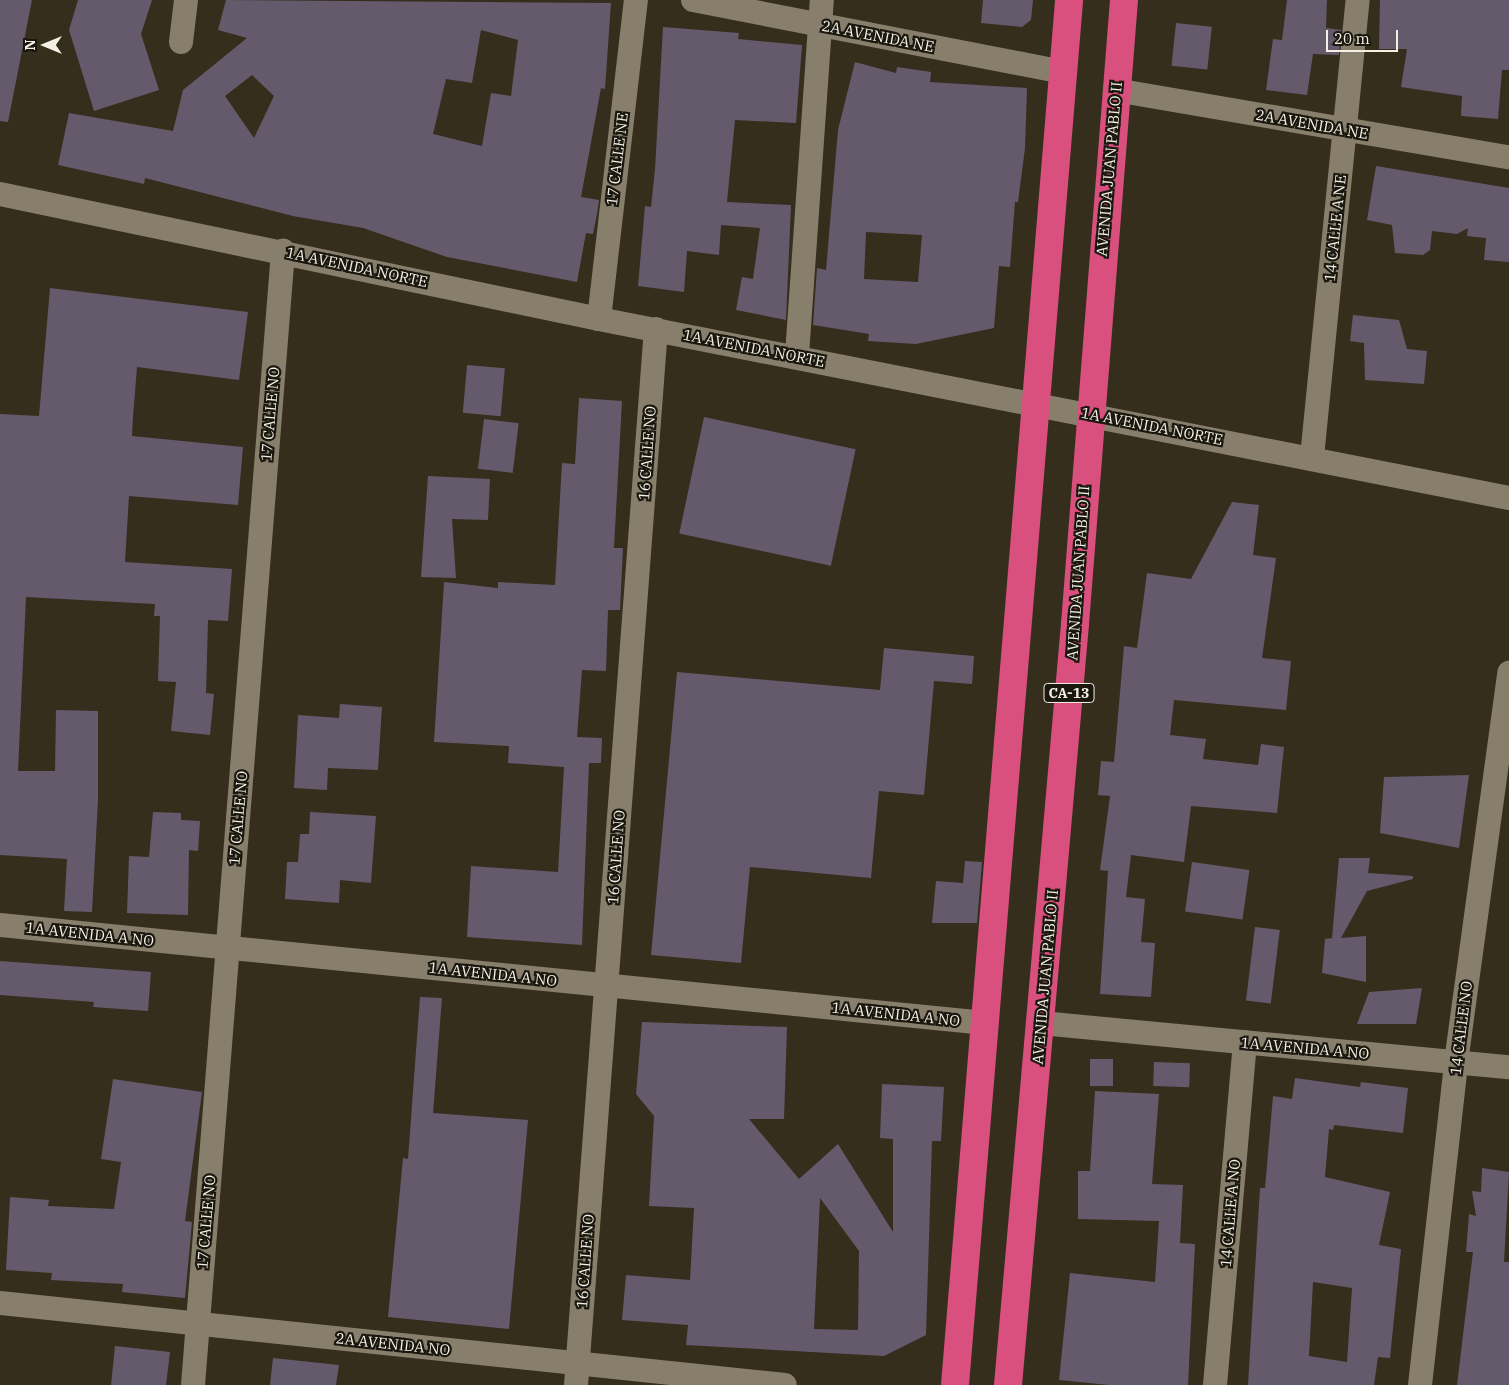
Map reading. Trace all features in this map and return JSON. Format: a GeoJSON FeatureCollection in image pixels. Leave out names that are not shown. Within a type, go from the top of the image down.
{"type":"FeatureCollection","features":[{"type":"Feature","properties":{"kind":"highway"},"geometry":{"type":"LineString","coordinates":[[955,1385],[1069,0]]}},
{"type":"Feature","properties":{"kind":"highway","name":"AVENIDA JUAN PABLO II"},"geometry":{"type":"LineString","coordinates":[[1008,1385],[1041,1023],[1115,90],[1124,0]]}},
{"type":"Feature","properties":{"kind":"street"},"geometry":{"type":"LineString","coordinates":[[181,42],[186,0]]}},
{"type":"Feature","properties":{"kind":"street","name":"17 CALLE NE"},"geometry":{"type":"LineString","coordinates":[[599,319],[636,0]]}},
{"type":"Feature","properties":{"kind":"street","name":"2A AVENIDA NE"},"geometry":{"type":"LineString","coordinates":[[693,0],[1063,72]]}},
{"type":"Feature","properties":{"kind":"street"},"geometry":{"type":"LineString","coordinates":[[797,355],[822,0]]}},
{"type":"Feature","properties":{"kind":"street","name":"14 CALLE A NE"},"geometry":{"type":"LineString","coordinates":[[1312,457],[1358,0]]}},
{"type":"Feature","properties":{"kind":"street","name":"2A AVENIDA NE"},"geometry":{"type":"LineString","coordinates":[[1115,90],[1509,157]]}},
{"type":"Feature","properties":{"kind":"street","name":"1A AVENIDA NORTE"},"geometry":{"type":"LineString","coordinates":[[0,194],[283,251],[599,319],[797,355],[1509,498]]}},
{"type":"Feature","properties":{"kind":"street","name":"17 CALLE NO"},"geometry":{"type":"LineString","coordinates":[[193,1385],[283,251]]}},
{"type":"Feature","properties":{"kind":"street","name":"16 CALLE NO"},"geometry":{"type":"LineString","coordinates":[[577,1374],[656,329]]}},
{"type":"Feature","properties":{"kind":"street","name":"14 CALLE NO"},"geometry":{"type":"LineString","coordinates":[[1420,1385],[1456,1062],[1509,673]]}},
{"type":"Feature","properties":{"kind":"street","name":"1A AVENIDA A NO"},"geometry":{"type":"LineString","coordinates":[[0,925],[985,1023]]}},
{"type":"Feature","properties":{"kind":"street","name":"1A AVENIDA A NO"},"geometry":{"type":"LineString","coordinates":[[1041,1023],[1509,1067]]}},
{"type":"Feature","properties":{"kind":"street","name":"14 CALLE A NO"},"geometry":{"type":"LineString","coordinates":[[1215,1385],[1245,1042]]}},
{"type":"Feature","properties":{"kind":"street","name":"2A AVENIDA NO"},"geometry":{"type":"LineString","coordinates":[[0,1303],[198,1323],[577,1374],[785,1385]]}},
{"type":"Feature","properties":{"kind":"building"},"geometry":{"type":"Polygon","coordinates":[[[0,0],[32,0],[8,122],[0,121],[0,0]]]}},
{"type":"Feature","properties":{"kind":"building"},"geometry":{"type":"Polygon","coordinates":[[[78,0],[152,0],[141,34],[159,90],[94,111],[69,30],[78,0]]]}},
{"type":"Feature","properties":{"kind":"building"},"geometry":{"type":"Polygon","coordinates":[[[226,0],[611,3],[605,89],[601,88],[581,197],[599,200],[593,234],[586,233],[577,282],[447,257],[363,228],[293,216],[145,178],[144,184],[58,165],[69,113],[173,131],[183,90],[247,38],[218,30],[226,0]],[[481,30],[472,83],[446,79],[433,134],[482,146],[491,93],[511,96],[518,40],[481,30]],[[252,75],[225,96],[254,138],[274,96],[252,75]]]}},
{"type":"Feature","properties":{"kind":"building"},"geometry":{"type":"Polygon","coordinates":[[[983,0],[1033,0],[1031,20],[1022,27],[981,23],[983,0]]]}},
{"type":"Feature","properties":{"kind":"building"},"geometry":{"type":"Polygon","coordinates":[[[1287,0],[1327,0],[1326,28],[1341,30],[1339,55],[1313,54],[1307,95],[1266,90],[1273,39],[1282,40],[1287,0]]]}},
{"type":"Feature","properties":{"kind":"building"},"geometry":{"type":"Polygon","coordinates":[[[1380,0],[1509,0],[1509,70],[1502,70],[1498,119],[1461,116],[1462,96],[1401,87],[1407,49],[1379,49],[1380,0]]]}},
{"type":"Feature","properties":{"kind":"building"},"geometry":{"type":"Polygon","coordinates":[[[1176,23],[1212,27],[1207,70],[1172,66],[1176,23]]]}},
{"type":"Feature","properties":{"kind":"building"},"geometry":{"type":"Polygon","coordinates":[[[663,27],[739,33],[738,39],[802,45],[796,123],[735,120],[727,202],[791,205],[786,320],[736,310],[742,277],[753,279],[760,228],[721,225],[719,255],[687,251],[684,292],[638,286],[645,206],[651,207],[655,169],[663,27]]]}},
{"type":"Feature","properties":{"kind":"building"},"geometry":{"type":"Polygon","coordinates":[[[855,62],[896,73],[897,67],[931,72],[930,82],[1027,88],[1025,148],[1018,202],[1015,202],[1010,267],[999,266],[994,328],[916,344],[868,341],[869,334],[813,325],[817,268],[826,270],[838,130],[855,62]],[[866,232],[864,279],[918,282],[922,235],[866,232]]]}},
{"type":"Feature","properties":{"kind":"building"},"geometry":{"type":"Polygon","coordinates":[[[1376,166],[1509,188],[1509,262],[1484,260],[1486,238],[1467,236],[1468,228],[1457,234],[1432,231],[1430,250],[1423,255],[1395,253],[1392,225],[1367,220],[1376,166]]]}},
{"type":"Feature","properties":{"kind":"building"},"geometry":{"type":"Polygon","coordinates":[[[50,288],[248,312],[239,380],[137,367],[132,436],[243,447],[238,505],[129,496],[125,562],[232,569],[228,621],[208,620],[206,693],[214,694],[210,735],[171,731],[176,682],[158,681],[160,616],[154,616],[155,604],[26,597],[18,771],[55,771],[56,710],[98,711],[98,800],[92,912],[64,911],[67,859],[0,855],[0,414],[39,416],[50,288]]]}},
{"type":"Feature","properties":{"kind":"building"},"geometry":{"type":"Polygon","coordinates":[[[1353,315],[1399,320],[1407,349],[1427,351],[1424,384],[1365,380],[1364,343],[1350,341],[1353,315]]]}},
{"type":"Feature","properties":{"kind":"building"},"geometry":{"type":"Polygon","coordinates":[[[467,365],[505,368],[501,416],[463,413],[467,365]]]}},
{"type":"Feature","properties":{"kind":"building"},"geometry":{"type":"Polygon","coordinates":[[[579,398],[622,401],[614,548],[623,548],[620,610],[608,610],[606,671],[582,670],[577,737],[602,738],[601,763],[589,763],[582,945],[467,937],[471,866],[558,872],[564,767],[508,763],[509,746],[434,742],[444,582],[498,588],[498,582],[555,585],[562,463],[575,464],[579,398]]]}},
{"type":"Feature","properties":{"kind":"building"},"geometry":{"type":"Polygon","coordinates":[[[704,417],[856,449],[831,566],[679,533],[704,417]]]}},
{"type":"Feature","properties":{"kind":"building"},"geometry":{"type":"Polygon","coordinates":[[[484,419],[519,423],[513,473],[478,469],[484,419]]]}},
{"type":"Feature","properties":{"kind":"building"},"geometry":{"type":"Polygon","coordinates":[[[428,476],[490,479],[488,520],[452,519],[456,578],[421,577],[428,476]]]}},
{"type":"Feature","properties":{"kind":"building"},"geometry":{"type":"Polygon","coordinates":[[[1232,502],[1259,505],[1253,555],[1276,558],[1262,658],[1291,661],[1286,710],[1174,700],[1170,735],[1206,739],[1203,759],[1258,765],[1261,744],[1284,747],[1277,813],[1191,806],[1184,862],[1131,855],[1126,897],[1145,899],[1141,942],[1155,943],[1151,997],[1100,994],[1108,871],[1100,870],[1110,796],[1098,795],[1101,761],[1114,762],[1124,646],[1137,648],[1147,573],[1191,579],[1232,502]]]}},
{"type":"Feature","properties":{"kind":"building"},"geometry":{"type":"Polygon","coordinates":[[[884,648],[974,656],[972,684],[934,681],[924,795],[879,791],[871,878],[750,867],[741,963],[651,955],[677,672],[880,690],[884,648]]]}},
{"type":"Feature","properties":{"kind":"building"},"geometry":{"type":"Polygon","coordinates":[[[340,704],[382,707],[378,770],[328,768],[327,790],[294,788],[298,715],[339,718],[340,704]]]}},
{"type":"Feature","properties":{"kind":"building"},"geometry":{"type":"Polygon","coordinates":[[[1469,775],[1459,848],[1380,833],[1384,777],[1469,775]]]}},
{"type":"Feature","properties":{"kind":"building"},"geometry":{"type":"Polygon","coordinates":[[[153,812],[181,813],[181,820],[200,821],[198,851],[189,850],[188,915],[127,913],[129,856],[149,857],[153,812]]]}},
{"type":"Feature","properties":{"kind":"building"},"geometry":{"type":"Polygon","coordinates":[[[310,812],[376,816],[371,883],[340,880],[339,903],[285,899],[287,862],[298,862],[300,834],[309,834],[310,812]]]}},
{"type":"Feature","properties":{"kind":"building"},"geometry":{"type":"Polygon","coordinates":[[[1339,858],[1370,858],[1368,873],[1413,876],[1413,879],[1367,891],[1341,938],[1366,936],[1366,982],[1322,973],[1325,939],[1332,938],[1339,858]]]}},
{"type":"Feature","properties":{"kind":"building"},"geometry":{"type":"Polygon","coordinates":[[[965,861],[982,862],[977,923],[932,923],[936,881],[963,883],[965,861]]]}},
{"type":"Feature","properties":{"kind":"building"},"geometry":{"type":"Polygon","coordinates":[[[1192,862],[1249,870],[1242,920],[1185,912],[1192,862]]]}},
{"type":"Feature","properties":{"kind":"building"},"geometry":{"type":"Polygon","coordinates":[[[1255,927],[1280,930],[1271,1003],[1246,1000],[1255,927]]]}},
{"type":"Feature","properties":{"kind":"building"},"geometry":{"type":"Polygon","coordinates":[[[0,961],[151,972],[148,1011],[93,1007],[94,1002],[0,995],[0,961]]]}},
{"type":"Feature","properties":{"kind":"building"},"geometry":{"type":"Polygon","coordinates":[[[1422,988],[1416,1024],[1357,1024],[1369,992],[1422,988]]]}},
{"type":"Feature","properties":{"kind":"building"},"geometry":{"type":"Polygon","coordinates":[[[420,997],[442,998],[433,1113],[528,1120],[509,1329],[388,1317],[403,1158],[408,1159],[420,997]]]}},
{"type":"Feature","properties":{"kind":"building"},"geometry":{"type":"Polygon","coordinates":[[[642,1022],[787,1027],[784,1119],[749,1119],[799,1179],[838,1144],[893,1232],[893,1139],[880,1138],[882,1084],[944,1087],[941,1141],[932,1141],[926,1335],[884,1356],[686,1345],[688,1325],[622,1320],[626,1275],[690,1280],[694,1208],[649,1206],[654,1116],[636,1094],[642,1022]],[[820,1198],[814,1329],[858,1330],[859,1251],[820,1198]]]}},
{"type":"Feature","properties":{"kind":"building"},"geometry":{"type":"Polygon","coordinates":[[[1090,1059],[1113,1059],[1113,1086],[1090,1086],[1090,1059]]]}},
{"type":"Feature","properties":{"kind":"building"},"geometry":{"type":"Polygon","coordinates":[[[1154,1062],[1190,1063],[1189,1087],[1153,1086],[1154,1062]]]}},
{"type":"Feature","properties":{"kind":"building"},"geometry":{"type":"Polygon","coordinates":[[[1295,1078],[1360,1087],[1361,1082],[1408,1088],[1403,1133],[1334,1125],[1333,1130],[1329,1129],[1325,1177],[1390,1192],[1379,1245],[1401,1249],[1390,1358],[1378,1357],[1374,1385],[1248,1385],[1260,1188],[1265,1188],[1273,1096],[1292,1099],[1295,1078]],[[1313,1282],[1309,1356],[1347,1362],[1352,1288],[1313,1282]]]}},
{"type":"Feature","properties":{"kind":"building"},"geometry":{"type":"Polygon","coordinates":[[[113,1079],[202,1092],[185,1221],[192,1222],[185,1298],[122,1292],[123,1284],[51,1280],[52,1273],[6,1270],[10,1197],[49,1200],[48,1206],[114,1209],[121,1162],[101,1159],[113,1079]]]}},
{"type":"Feature","properties":{"kind":"building"},"geometry":{"type":"Polygon","coordinates":[[[1095,1091],[1159,1094],[1152,1184],[1183,1185],[1180,1243],[1195,1244],[1188,1385],[1109,1385],[1059,1380],[1070,1273],[1155,1282],[1159,1221],[1078,1219],[1078,1171],[1090,1171],[1095,1091]]]}},
{"type":"Feature","properties":{"kind":"building"},"geometry":{"type":"Polygon","coordinates":[[[1482,1168],[1509,1172],[1504,1262],[1509,1262],[1509,1385],[1457,1385],[1473,1252],[1466,1252],[1469,1214],[1476,1216],[1472,1191],[1481,1192],[1482,1168]]]}},
{"type":"Feature","properties":{"kind":"building"},"geometry":{"type":"Polygon","coordinates":[[[115,1346],[170,1352],[166,1385],[111,1385],[115,1346]]]}},
{"type":"Feature","properties":{"kind":"building"},"geometry":{"type":"Polygon","coordinates":[[[273,1358],[339,1365],[336,1385],[270,1385],[273,1358]]]}}]}
